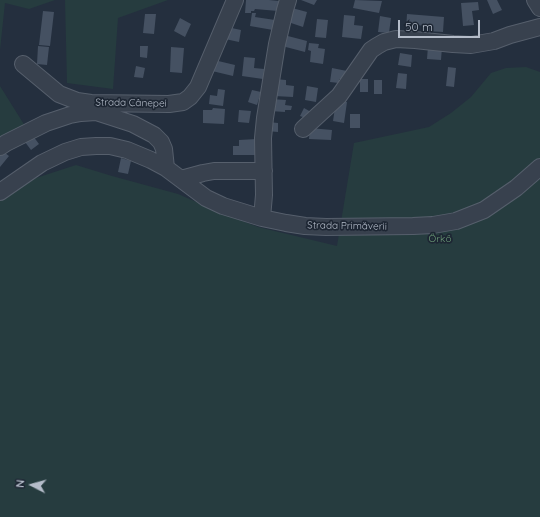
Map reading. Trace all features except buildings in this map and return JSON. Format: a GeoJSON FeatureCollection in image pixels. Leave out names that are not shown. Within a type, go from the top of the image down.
{"type":"FeatureCollection","features":[{"type":"Feature","properties":{"kind":"street","name":"Strada Cânepei"},"geometry":{"type":"LineString","coordinates":[[23,64],[60,94],[90,108],[183,102],[190,97],[198,87],[235,0]]}},
{"type":"Feature","properties":{"kind":"street"},"geometry":{"type":"LineString","coordinates":[[262,218],[264,195],[263,138],[265,118],[277,44],[288,0]]}},
{"type":"Feature","properties":{"kind":"street"},"geometry":{"type":"LineString","coordinates":[[535,0],[540,8]]}},
{"type":"Feature","properties":{"kind":"street"},"geometry":{"type":"LineString","coordinates":[[303,129],[339,96],[371,50],[384,42],[396,39],[471,45],[494,42],[516,33],[540,27]]}},
{"type":"Feature","properties":{"kind":"street"},"geometry":{"type":"LineString","coordinates":[[0,147],[46,123],[90,108],[96,112],[132,124],[154,135],[161,142],[164,149],[166,168]]}},
{"type":"Feature","properties":{"kind":"street","name":"Strada Primăverii"},"geometry":{"type":"LineString","coordinates":[[0,192],[42,163],[66,152],[81,147],[110,146],[127,150],[145,157],[166,168],[206,198],[223,206],[262,218],[305,226],[413,226],[433,225],[456,221],[484,210],[516,188],[540,167]]}},
{"type":"Feature","properties":{"kind":"street"},"geometry":{"type":"LineString","coordinates":[[181,179],[203,173],[264,171]]}},
{"type":"Feature","properties":{"kind":"green space"},"geometry":{"type":"Polygon","coordinates":[[[0,0],[55,0],[29,9],[5,3],[0,50],[0,0]]]}},
{"type":"Feature","properties":{"kind":"green space"},"geometry":{"type":"Polygon","coordinates":[[[65,0],[168,0],[118,18],[113,89],[67,83],[65,0]]]}},
{"type":"Feature","properties":{"kind":"green space","name":"Őrkő"},"geometry":{"type":"Polygon","coordinates":[[[526,67],[540,72],[540,517],[0,517],[0,201],[36,178],[76,165],[178,194],[258,227],[337,246],[354,143],[429,127],[451,113],[471,97],[491,73],[506,68],[526,67]]]}},
{"type":"Feature","properties":{"kind":"green space"},"geometry":{"type":"Polygon","coordinates":[[[0,86],[25,126],[0,138],[0,86]]]}}]}
